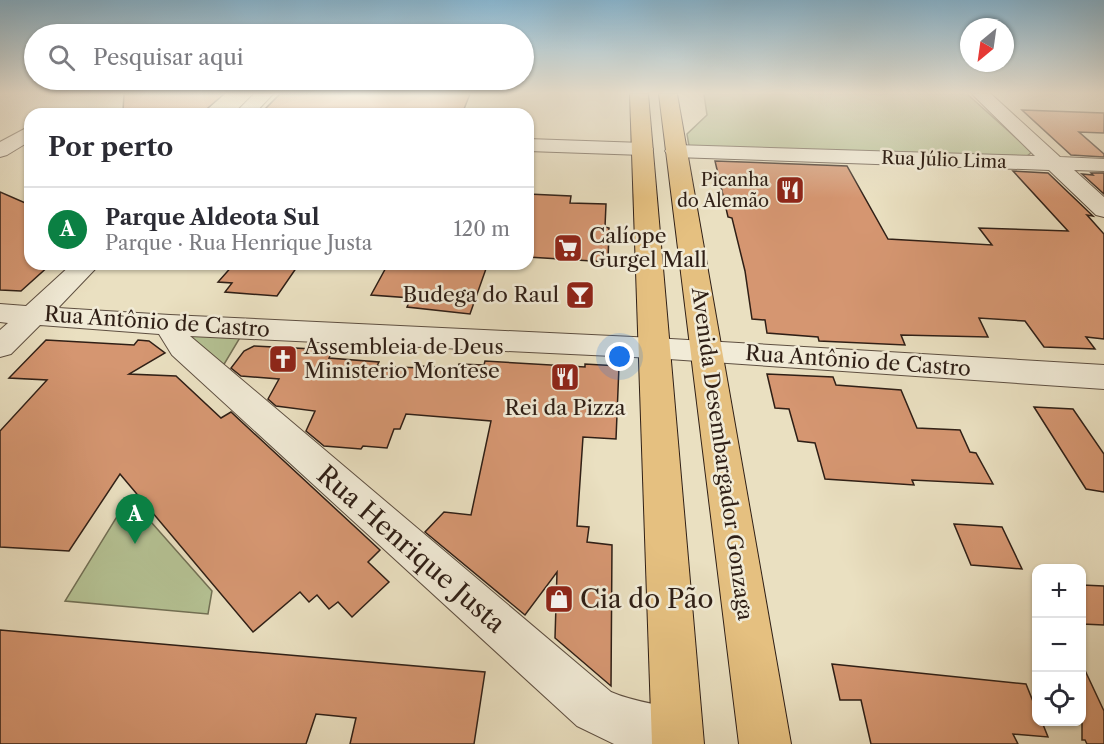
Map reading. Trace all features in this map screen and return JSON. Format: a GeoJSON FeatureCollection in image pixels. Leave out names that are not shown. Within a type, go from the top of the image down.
{"type":"FeatureCollection","features":[{"type":"Feature","properties":{"kind":"main road","name":"Avenida Desembargador Gonzaga"},"geometry":{"type":"LineString","coordinates":[[651,129],[659,150],[707,352],[765,744]]}},
{"type":"Feature","properties":{"kind":"main road","name":"Avenida Desembargador Gonzaga"},"geometry":{"type":"LineString","coordinates":[[662,129],[659,150],[654,348],[678,738]]}},
{"type":"Feature","properties":{"kind":"street"},"geometry":{"type":"LineString","coordinates":[[1018,129],[1104,210]]}},
{"type":"Feature","properties":{"kind":"street"},"geometry":{"type":"LineString","coordinates":[[0,151],[24,136]]}},
{"type":"Feature","properties":{"kind":"street","name":"Rua Júlio Lima"},"geometry":{"type":"LineString","coordinates":[[534,145],[1104,165]]}},
{"type":"Feature","properties":{"kind":"street"},"geometry":{"type":"LineString","coordinates":[[0,347],[81,270]]}},
{"type":"Feature","properties":{"kind":"street","name":"Rua Antônio de Castro"},"geometry":{"type":"LineString","coordinates":[[0,313],[170,325],[654,348],[1104,377]]}},
{"type":"Feature","properties":{"kind":"street","name":"Rua Henrique Justa"},"geometry":{"type":"LineString","coordinates":[[170,325],[183,348],[594,709],[628,725],[678,738]]}},
{"type":"Feature","properties":{"kind":"green space"},"geometry":{"type":"Polygon","coordinates":[[[693,129],[1006,129],[1032,152],[1027,156],[689,146],[687,134],[693,129]]]}},
{"type":"Feature","properties":{"kind":"green space"},"geometry":{"type":"Polygon","coordinates":[[[184,328],[244,331],[220,371],[192,343],[184,328]]]}},
{"type":"Feature","properties":{"kind":"green space"},"geometry":{"type":"Polygon","coordinates":[[[129,497],[212,591],[208,614],[65,601],[129,497]]]}},
{"type":"Feature","properties":{"kind":"building"},"geometry":{"type":"Polygon","coordinates":[[[1042,129],[1104,129],[1104,133],[1079,132],[1104,154],[1104,157],[1071,155],[1042,129]]]}},
{"type":"Feature","properties":{"kind":"building"},"geometry":{"type":"Polygon","coordinates":[[[715,161],[847,166],[888,239],[992,245],[979,228],[1068,231],[1013,171],[1048,173],[1093,216],[1087,215],[1104,234],[1104,339],[1086,337],[1095,349],[1044,347],[1025,321],[979,318],[988,337],[901,335],[905,345],[819,341],[818,337],[767,333],[765,320],[752,319],[745,271],[732,218],[728,217],[715,161]]]}},
{"type":"Feature","properties":{"kind":"building"},"geometry":{"type":"Polygon","coordinates":[[[1091,173],[1104,173],[1104,194],[1082,174],[1093,175],[1091,173]]]}},
{"type":"Feature","properties":{"kind":"building"},"geometry":{"type":"Polygon","coordinates":[[[0,192],[24,202],[24,270],[44,270],[21,291],[0,290],[0,192]]]}},
{"type":"Feature","properties":{"kind":"building"},"geometry":{"type":"Polygon","coordinates":[[[534,194],[571,196],[570,203],[606,204],[605,227],[609,228],[608,262],[534,257],[534,194]]]}},
{"type":"Feature","properties":{"kind":"building"},"geometry":{"type":"Polygon","coordinates":[[[229,270],[295,270],[277,296],[225,292],[232,283],[218,282],[229,270]]]}},
{"type":"Feature","properties":{"kind":"building"},"geometry":{"type":"Polygon","coordinates":[[[385,270],[486,270],[470,314],[407,307],[411,298],[371,295],[385,270]]]}},
{"type":"Feature","properties":{"kind":"building"},"geometry":{"type":"Polygon","coordinates":[[[46,340],[134,345],[138,340],[149,341],[165,353],[129,374],[176,376],[221,418],[231,412],[380,550],[368,562],[389,582],[352,617],[338,602],[329,609],[317,595],[309,602],[300,592],[253,632],[120,474],[69,551],[0,547],[0,431],[47,380],[9,378],[46,340]]]}},
{"type":"Feature","properties":{"kind":"building"},"geometry":{"type":"Polygon","coordinates":[[[254,346],[333,350],[329,358],[379,362],[377,366],[458,369],[459,364],[484,365],[485,361],[585,367],[585,364],[619,366],[616,439],[583,437],[577,526],[589,527],[587,542],[612,545],[611,686],[555,638],[557,572],[525,615],[425,532],[444,512],[471,515],[491,421],[406,414],[400,429],[394,429],[387,448],[363,446],[361,449],[324,446],[306,431],[315,411],[276,406],[268,399],[279,379],[241,376],[231,368],[244,351],[254,346]]]}},
{"type":"Feature","properties":{"kind":"building"},"geometry":{"type":"Polygon","coordinates":[[[767,374],[833,377],[836,385],[901,390],[917,428],[960,430],[970,452],[976,453],[993,484],[912,480],[914,485],[825,479],[815,443],[798,441],[789,409],[775,408],[767,374]]]}},
{"type":"Feature","properties":{"kind":"building"},"geometry":{"type":"Polygon","coordinates":[[[1034,407],[1073,409],[1104,454],[1104,492],[1086,489],[1034,407]]]}},
{"type":"Feature","properties":{"kind":"building"},"geometry":{"type":"Polygon","coordinates":[[[954,524],[1002,527],[1022,569],[971,565],[954,524]]]}},
{"type":"Feature","properties":{"kind":"building"},"geometry":{"type":"Polygon","coordinates":[[[1086,585],[1104,586],[1104,625],[1086,624],[1086,585]]]}},
{"type":"Feature","properties":{"kind":"building"},"geometry":{"type":"Polygon","coordinates":[[[0,630],[485,672],[474,744],[350,744],[356,718],[316,714],[306,744],[0,744],[0,630]]]}},
{"type":"Feature","properties":{"kind":"building"},"geometry":{"type":"Polygon","coordinates":[[[832,664],[1026,684],[1032,699],[1032,726],[1044,726],[1048,737],[1013,734],[1018,744],[871,744],[861,700],[840,700],[832,664]]]}},
{"type":"Feature","properties":{"kind":"building"},"geometry":{"type":"Polygon","coordinates":[[[1086,673],[1104,711],[1104,744],[1087,744],[1085,740],[1082,740],[1082,726],[1086,726],[1086,673]]]}},
{"type":"Feature","properties":{"kind":"place","name":"Picanha do Alemão"},"geometry":{"type":"Point","coordinates":[790,190]}},
{"type":"Feature","properties":{"kind":"place","name":"Calíope Gurgel Mall"},"geometry":{"type":"Point","coordinates":[568,248]}},
{"type":"Feature","properties":{"kind":"place","name":"Budega do Raul"},"geometry":{"type":"Point","coordinates":[580,295]}},
{"type":"Feature","properties":{"kind":"place","name":"Assembleia de Deus Ministerio Montese"},"geometry":{"type":"Point","coordinates":[283,359]}},
{"type":"Feature","properties":{"kind":"place","name":"Rei da Pizza"},"geometry":{"type":"Point","coordinates":[565,377]}},
{"type":"Feature","properties":{"kind":"place","name":"Parque Aldeota Sul"},"geometry":{"type":"Point","coordinates":[135,544]}},
{"type":"Feature","properties":{"kind":"place","name":"Cia do Pão"},"geometry":{"type":"Point","coordinates":[559,599]}}]}
